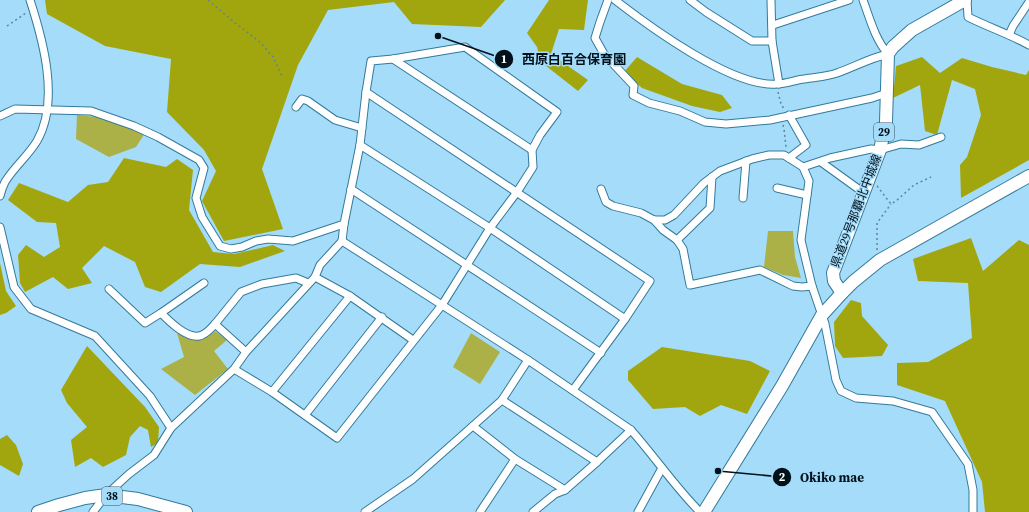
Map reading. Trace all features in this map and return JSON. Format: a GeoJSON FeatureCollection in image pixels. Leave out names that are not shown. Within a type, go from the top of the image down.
{"type":"FeatureCollection","features":[{"type":"Feature","properties":{"kind":"main road"},"geometry":{"type":"LineString","coordinates":[[888,54],[893,47],[912,30],[966,0]]}},
{"type":"Feature","properties":{"kind":"main road","name":"県道29号那覇北中城線"},"geometry":{"type":"LineString","coordinates":[[842,293],[834,281],[833,273],[880,150],[886,122],[888,54]]}},
{"type":"Feature","properties":{"kind":"main road","name":"県道29号那覇北中城線"},"geometry":{"type":"LineString","coordinates":[[704,512],[775,398],[822,315],[842,293],[880,260],[1029,176]]}},
{"type":"Feature","properties":{"kind":"main road","name":"38"},"geometry":{"type":"LineString","coordinates":[[38,512],[85,498],[106,495],[138,499],[186,512]]}},
{"type":"Feature","properties":{"kind":"street"},"geometry":{"type":"LineString","coordinates":[[0,196],[5,182],[30,152],[38,139],[45,122],[47,109],[48,74],[40,29],[30,0]]}},
{"type":"Feature","properties":{"kind":"street"},"geometry":{"type":"LineString","coordinates":[[608,0],[595,38],[604,54],[634,86],[633,95],[650,104],[680,111],[705,122],[726,124],[770,120],[872,98],[887,93]]}},
{"type":"Feature","properties":{"kind":"street"},"geometry":{"type":"LineString","coordinates":[[615,0],[682,47],[746,80],[765,85],[834,74],[888,54],[882,47],[863,0]]}},
{"type":"Feature","properties":{"kind":"street"},"geometry":{"type":"LineString","coordinates":[[690,0],[752,41],[772,41]]}},
{"type":"Feature","properties":{"kind":"street"},"geometry":{"type":"LineString","coordinates":[[771,0],[772,41],[778,84]]}},
{"type":"Feature","properties":{"kind":"street"},"geometry":{"type":"LineString","coordinates":[[772,25],[849,0]]}},
{"type":"Feature","properties":{"kind":"street"},"geometry":{"type":"LineString","coordinates":[[966,0],[968,17],[1029,44]]}},
{"type":"Feature","properties":{"kind":"street"},"geometry":{"type":"LineString","coordinates":[[1009,34],[1029,2]]}},
{"type":"Feature","properties":{"kind":"street"},"geometry":{"type":"LineString","coordinates":[[93,512],[106,495],[129,474],[154,455],[171,428],[234,369],[246,352],[315,277],[320,265],[342,241],[360,145],[371,61],[393,59],[465,47],[557,112],[540,135],[532,150],[533,167],[517,192],[490,228],[442,305],[337,438],[272,392],[234,369]]}},
{"type":"Feature","properties":{"kind":"street"},"geometry":{"type":"LineString","coordinates":[[393,59],[532,150]]}},
{"type":"Feature","properties":{"kind":"street"},"geometry":{"type":"LineString","coordinates":[[366,92],[650,281],[601,353],[573,390]]}},
{"type":"Feature","properties":{"kind":"street"},"geometry":{"type":"LineString","coordinates":[[296,107],[302,99],[308,100],[335,120],[362,128]]}},
{"type":"Feature","properties":{"kind":"street"},"geometry":{"type":"LineString","coordinates":[[0,116],[15,109],[91,111],[111,116],[158,137],[199,160],[204,168],[196,198],[202,217],[220,246],[231,249],[268,239],[293,241],[344,224]]}},
{"type":"Feature","properties":{"kind":"street"},"geometry":{"type":"LineString","coordinates":[[789,115],[806,145],[789,158]]}},
{"type":"Feature","properties":{"kind":"street"},"geometry":{"type":"LineString","coordinates":[[803,167],[830,158],[870,149],[880,150],[901,144],[919,145],[941,137]]}},
{"type":"Feature","properties":{"kind":"street"},"geometry":{"type":"LineString","coordinates":[[360,145],[490,228],[625,319]]}},
{"type":"Feature","properties":{"kind":"street"},"geometry":{"type":"LineString","coordinates":[[654,220],[665,220],[674,215],[704,182],[720,171],[746,161],[769,154],[784,155],[803,167],[809,181],[801,240],[812,286],[827,333],[836,380],[841,391],[856,398],[893,401],[932,412],[968,464],[973,490],[973,512]]}},
{"type":"Feature","properties":{"kind":"street"},"geometry":{"type":"LineString","coordinates":[[743,198],[746,161]]}},
{"type":"Feature","properties":{"kind":"street"},"geometry":{"type":"LineString","coordinates":[[821,162],[864,193]]}},
{"type":"Feature","properties":{"kind":"street"},"geometry":{"type":"LineString","coordinates":[[677,240],[710,208],[712,177]]}},
{"type":"Feature","properties":{"kind":"street"},"geometry":{"type":"LineString","coordinates":[[777,188],[807,195]]}},
{"type":"Feature","properties":{"kind":"street"},"geometry":{"type":"LineString","coordinates":[[351,189],[601,353]]}},
{"type":"Feature","properties":{"kind":"street"},"geometry":{"type":"LineString","coordinates":[[601,189],[606,202],[613,206],[642,213],[654,220],[663,230],[677,240],[683,249],[690,285],[760,270],[793,286],[812,286]]}},
{"type":"Feature","properties":{"kind":"street"},"geometry":{"type":"LineString","coordinates":[[0,227],[14,286],[31,309],[95,336],[150,396],[171,428]]}},
{"type":"Feature","properties":{"kind":"street"},"geometry":{"type":"LineString","coordinates":[[342,241],[528,360],[631,430],[688,501],[700,512]]}},
{"type":"Feature","properties":{"kind":"street"},"geometry":{"type":"LineString","coordinates":[[315,277],[350,296],[413,340]]}},
{"type":"Feature","properties":{"kind":"street"},"geometry":{"type":"LineString","coordinates":[[161,313],[175,327],[192,335],[200,336],[206,333],[215,324],[241,292],[262,284],[296,278],[308,283]]}},
{"type":"Feature","properties":{"kind":"street"},"geometry":{"type":"LineString","coordinates":[[109,289],[145,323],[204,283]]}},
{"type":"Feature","properties":{"kind":"street"},"geometry":{"type":"LineString","coordinates":[[272,392],[350,296]]}},
{"type":"Feature","properties":{"kind":"street"},"geometry":{"type":"LineString","coordinates":[[305,415],[382,317]]}},
{"type":"Feature","properties":{"kind":"street"},"geometry":{"type":"LineString","coordinates":[[215,324],[246,352]]}},
{"type":"Feature","properties":{"kind":"street"},"geometry":{"type":"LineString","coordinates":[[365,512],[413,479],[502,400],[528,360]]}},
{"type":"Feature","properties":{"kind":"street"},"geometry":{"type":"LineString","coordinates":[[502,400],[597,462]]}},
{"type":"Feature","properties":{"kind":"street"},"geometry":{"type":"LineString","coordinates":[[473,426],[515,459],[565,490]]}},
{"type":"Feature","properties":{"kind":"street"},"geometry":{"type":"LineString","coordinates":[[533,512],[555,494],[565,490],[631,430]]}},
{"type":"Feature","properties":{"kind":"street"},"geometry":{"type":"LineString","coordinates":[[483,511],[515,459]]}},
{"type":"Feature","properties":{"kind":"street"},"geometry":{"type":"LineString","coordinates":[[638,512],[662,468]]}},
{"type":"Feature","properties":{"kind":"path"},"geometry":{"type":"LineString","coordinates":[[208,0],[260,42],[273,57],[283,78]]}},
{"type":"Feature","properties":{"kind":"path"},"geometry":{"type":"LineString","coordinates":[[7,26],[33,9]]}},
{"type":"Feature","properties":{"kind":"path"},"geometry":{"type":"LineString","coordinates":[[778,84],[781,104],[789,115]]}},
{"type":"Feature","properties":{"kind":"path"},"geometry":{"type":"LineString","coordinates":[[779,118],[784,129],[786,147]]}},
{"type":"Feature","properties":{"kind":"path"},"geometry":{"type":"LineString","coordinates":[[870,176],[891,204]]}},
{"type":"Feature","properties":{"kind":"path"},"geometry":{"type":"LineString","coordinates":[[880,260],[877,252],[877,223],[891,204],[914,185],[931,177]]}},
{"type":"Feature","properties":{"kind":"shaded area"},"geometry":{"type":"Polygon","coordinates":[[[45,0],[505,0],[481,27],[412,24],[394,2],[328,10],[298,65],[262,169],[283,229],[224,241],[202,201],[216,171],[204,150],[167,112],[171,59],[105,46],[47,14],[45,0]]]}},
{"type":"Feature","properties":{"kind":"shaded area"},"geometry":{"type":"Polygon","coordinates":[[[549,0],[588,0],[584,30],[559,29],[551,54],[588,80],[578,91],[541,62],[537,47],[527,33],[549,0]]]}},
{"type":"Feature","properties":{"kind":"shaded area"},"geometry":{"type":"Polygon","coordinates":[[[637,57],[682,84],[722,95],[732,108],[720,112],[692,106],[642,88],[624,72],[637,57]]]}},
{"type":"Feature","properties":{"kind":"shaded area"},"geometry":{"type":"Polygon","coordinates":[[[922,57],[940,73],[962,58],[1026,75],[1029,70],[1029,160],[961,198],[960,165],[967,157],[981,115],[975,89],[952,80],[937,135],[925,131],[920,85],[893,98],[896,66],[922,57]]]}},
{"type":"Feature","properties":{"kind":"shaded area"},"geometry":{"type":"Polygon","coordinates":[[[77,115],[107,118],[145,133],[136,147],[109,157],[76,139],[77,115]]]}},
{"type":"Feature","properties":{"kind":"shaded area"},"geometry":{"type":"Polygon","coordinates":[[[124,158],[166,167],[177,159],[193,170],[189,210],[213,252],[234,254],[273,245],[285,251],[240,267],[200,264],[161,292],[145,287],[135,262],[104,246],[82,268],[92,283],[68,289],[53,277],[25,292],[20,283],[18,255],[26,245],[44,257],[60,247],[56,223],[37,222],[8,200],[19,183],[68,202],[88,185],[108,182],[124,158]]]}},
{"type":"Feature","properties":{"kind":"shaded area"},"geometry":{"type":"Polygon","coordinates":[[[768,231],[793,231],[795,257],[801,278],[783,275],[764,267],[768,231]]]}},
{"type":"Feature","properties":{"kind":"shaded area"},"geometry":{"type":"Polygon","coordinates":[[[971,238],[983,271],[1019,240],[1029,245],[1029,512],[985,512],[982,482],[945,401],[897,385],[897,363],[928,362],[972,338],[968,283],[918,281],[913,259],[971,238]]]}},
{"type":"Feature","properties":{"kind":"shaded area"},"geometry":{"type":"Polygon","coordinates":[[[0,263],[6,291],[16,306],[0,315],[0,263]]]}},
{"type":"Feature","properties":{"kind":"shaded area"},"geometry":{"type":"Polygon","coordinates":[[[851,300],[861,303],[862,316],[888,345],[882,356],[843,358],[835,346],[834,322],[851,300]]]}},
{"type":"Feature","properties":{"kind":"shaded area"},"geometry":{"type":"Polygon","coordinates":[[[215,331],[227,340],[214,351],[228,369],[195,395],[161,369],[184,357],[177,333],[197,340],[215,331]]]}},
{"type":"Feature","properties":{"kind":"shaded area"},"geometry":{"type":"Polygon","coordinates":[[[471,333],[500,352],[480,384],[453,367],[471,333]]]}},
{"type":"Feature","properties":{"kind":"shaded area"},"geometry":{"type":"Polygon","coordinates":[[[87,346],[145,407],[159,427],[158,443],[151,447],[148,430],[140,426],[130,437],[126,455],[103,467],[91,458],[75,467],[71,440],[87,427],[67,403],[61,390],[87,346]]]}},
{"type":"Feature","properties":{"kind":"shaded area"},"geometry":{"type":"Polygon","coordinates":[[[662,347],[750,361],[770,371],[747,414],[721,405],[700,416],[685,407],[653,409],[628,380],[628,371],[662,347]]]}},
{"type":"Feature","properties":{"kind":"shaded area"},"geometry":{"type":"Polygon","coordinates":[[[7,435],[16,445],[23,464],[19,476],[0,465],[0,439],[7,435]]]}},
{"type":"Feature","properties":{"kind":"place","name":"西原白百合保育園"},"geometry":{"type":"Point","coordinates":[438,36]}},
{"type":"Feature","properties":{"kind":"place","name":"Okiko mae"},"geometry":{"type":"Point","coordinates":[718,471]}}]}
